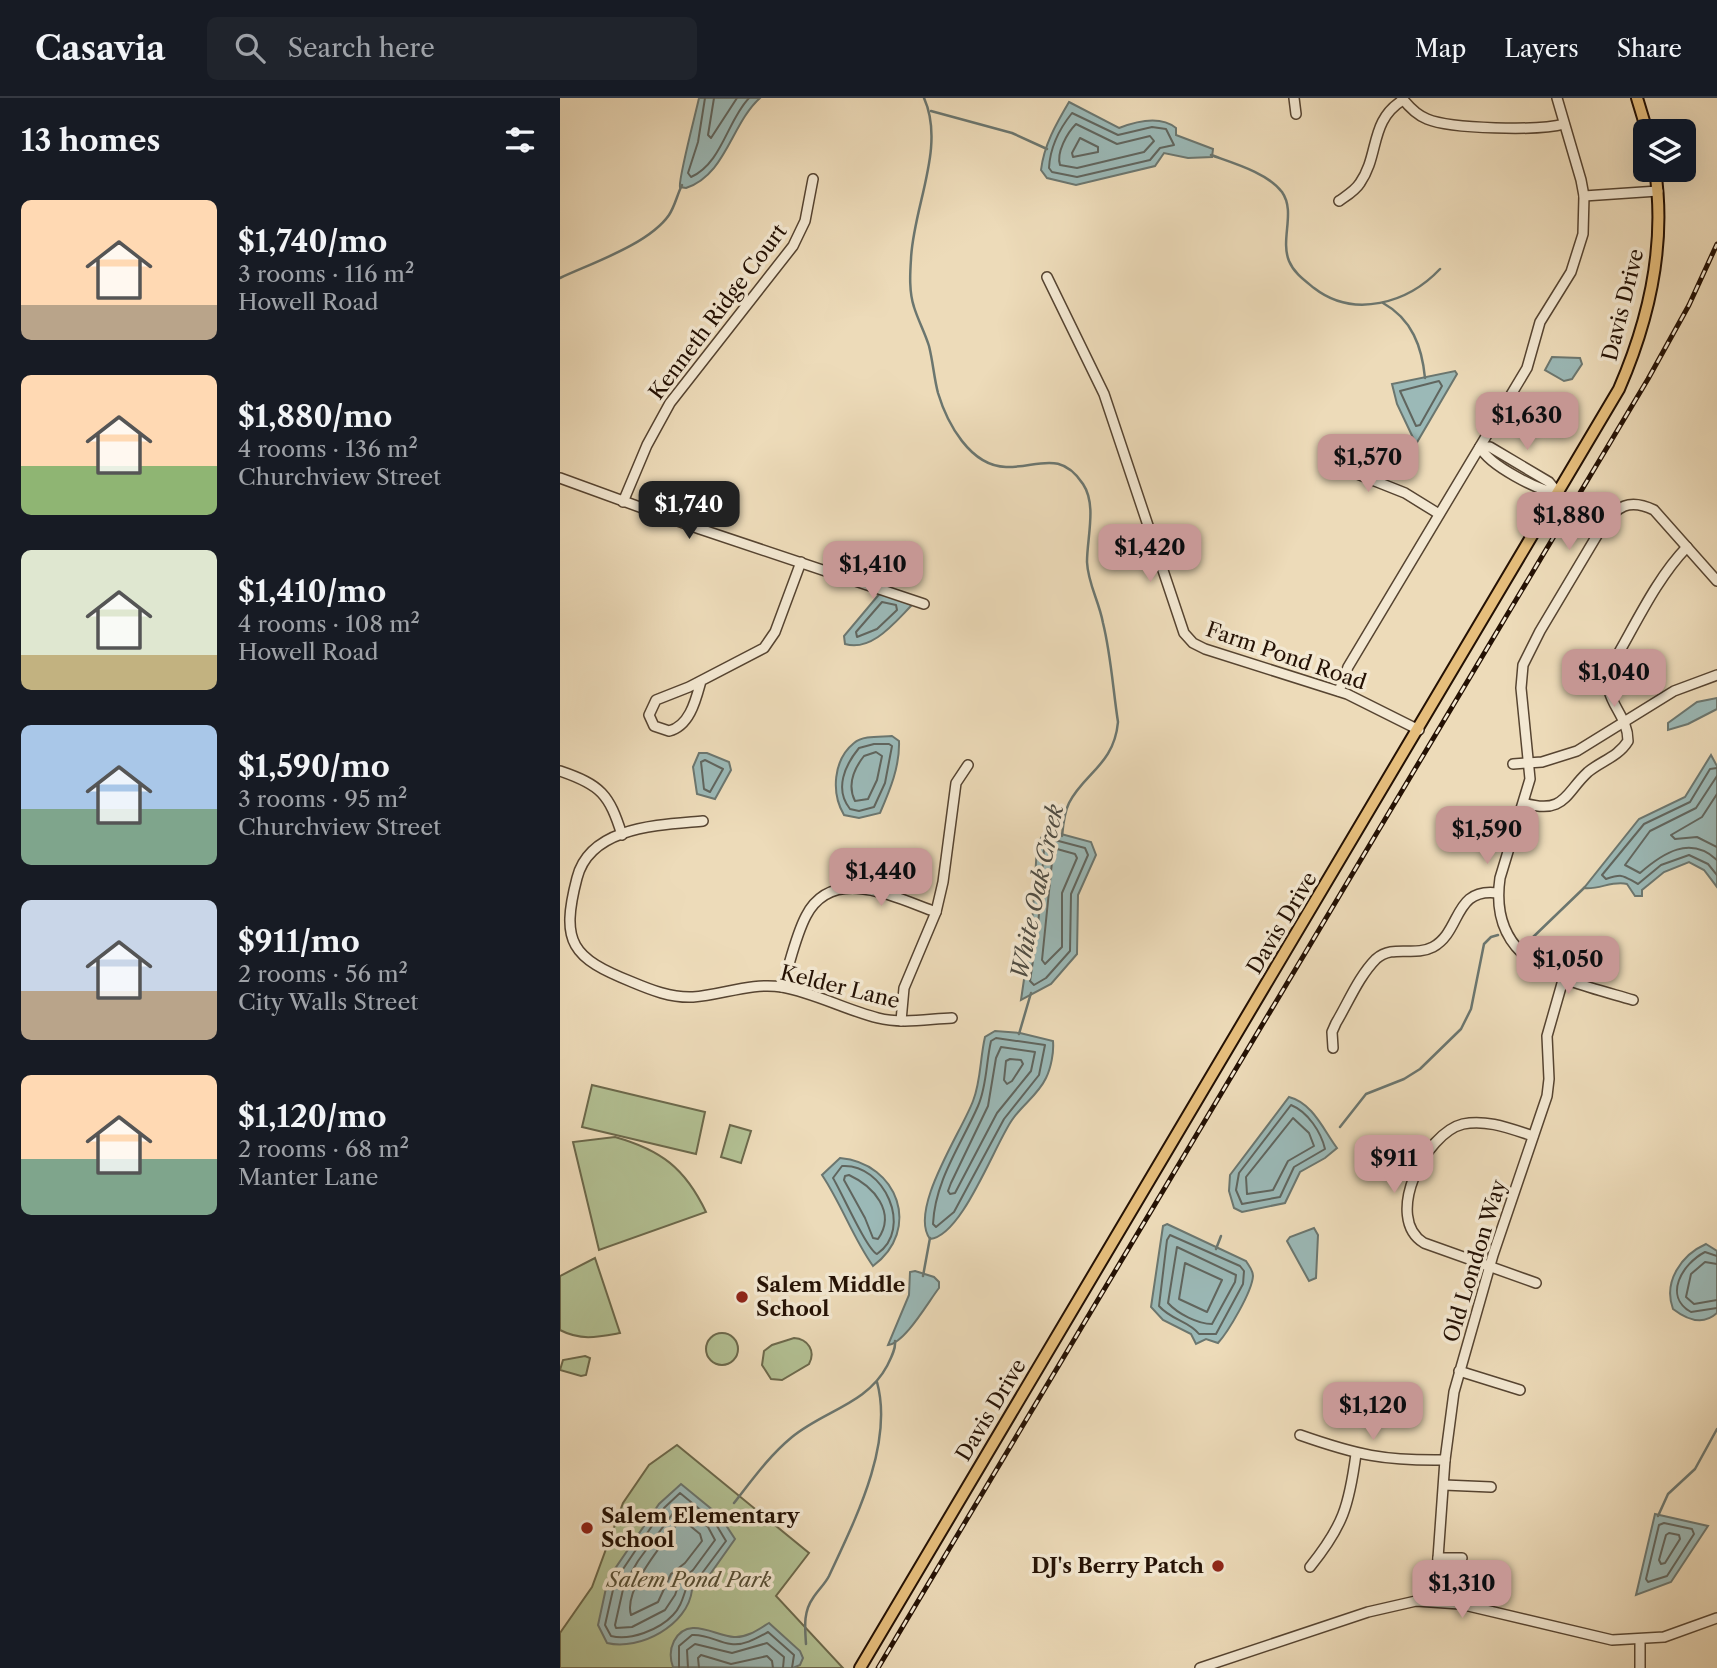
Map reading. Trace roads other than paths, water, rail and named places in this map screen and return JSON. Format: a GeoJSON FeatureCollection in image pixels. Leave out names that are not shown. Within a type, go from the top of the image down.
{"type":"FeatureCollection","features":[{"type":"Feature","properties":{"kind":"main road"},"geometry":{"type":"LineString","coordinates":[[1637,98],[1643,119]]}},
{"type":"Feature","properties":{"kind":"main road","name":"Davis Drive"},"geometry":{"type":"LineString","coordinates":[[860,1668],[1419,730],[1513,564],[1612,403],[1634,353],[1655,265],[1658,237],[1656,182]]}},
{"type":"Feature","properties":{"kind":"street"},"geometry":{"type":"LineString","coordinates":[[1294,98],[1296,114]]}},
{"type":"Feature","properties":{"kind":"street"},"geometry":{"type":"LineString","coordinates":[[1339,691],[1348,667],[1531,360],[1541,321],[1571,272],[1583,234],[1584,196],[1557,98]]}},
{"type":"Feature","properties":{"kind":"street"},"geometry":{"type":"LineString","coordinates":[[1339,201],[1358,187],[1364,177],[1383,117],[1403,99],[1421,117],[1443,123],[1531,129],[1564,124]]}},
{"type":"Feature","properties":{"kind":"street","name":"Kenneth Ridge Court"},"geometry":{"type":"LineString","coordinates":[[623,502],[647,445],[670,403],[793,246],[805,221],[813,178]]}},
{"type":"Feature","properties":{"kind":"street"},"geometry":{"type":"LineString","coordinates":[[1584,196],[1658,191]]}},
{"type":"Feature","properties":{"kind":"street","name":"Farm Pond Road"},"geometry":{"type":"LineString","coordinates":[[1047,277],[1104,394],[1184,633],[1193,643],[1222,656],[1339,691],[1387,712],[1419,730]]}},
{"type":"Feature","properties":{"kind":"street"},"geometry":{"type":"LineString","coordinates":[[1480,447],[1485,456],[1531,484],[1544,491],[1558,493]]}},
{"type":"Feature","properties":{"kind":"street"},"geometry":{"type":"LineString","coordinates":[[1329,451],[1332,464],[1405,493],[1439,514]]}},
{"type":"Feature","properties":{"kind":"street"},"geometry":{"type":"LineString","coordinates":[[560,478],[924,604]]}},
{"type":"Feature","properties":{"kind":"street"},"geometry":{"type":"LineString","coordinates":[[1633,1000],[1563,980],[1542,971],[1514,945],[1503,923],[1497,892],[1531,779],[1521,688],[1526,655],[1613,512],[1634,504],[1654,510],[1717,582]]}},
{"type":"Feature","properties":{"kind":"street"},"geometry":{"type":"LineString","coordinates":[[1524,803],[1547,806],[1567,798],[1588,772],[1623,750],[1628,741],[1623,720],[1607,689],[1610,667],[1675,560],[1687,547]]}},
{"type":"Feature","properties":{"kind":"street"},"geometry":{"type":"LineString","coordinates":[[701,681],[690,713],[680,726],[675,730],[663,732],[651,723],[650,709],[656,700],[755,654],[771,641],[801,562]]}},
{"type":"Feature","properties":{"kind":"street"},"geometry":{"type":"LineString","coordinates":[[1513,764],[1554,760],[1577,751],[1623,720],[1674,691],[1717,675]]}},
{"type":"Feature","properties":{"kind":"street"},"geometry":{"type":"LineString","coordinates":[[901,1021],[904,988],[936,912],[943,881],[956,783],[968,765]]}},
{"type":"Feature","properties":{"kind":"street"},"geometry":{"type":"LineString","coordinates":[[560,771],[589,781],[602,791],[614,809],[622,835]]}},
{"type":"Feature","properties":{"kind":"street","name":"Kelder Lane"},"geometry":{"type":"LineString","coordinates":[[703,821],[663,823],[622,835],[594,849],[585,859],[577,878],[570,915],[571,935],[576,947],[588,961],[615,975],[672,996],[693,997],[748,988],[782,988],[878,1018],[901,1021],[952,1018]]}},
{"type":"Feature","properties":{"kind":"street"},"geometry":{"type":"LineString","coordinates":[[782,988],[804,919],[811,908],[829,893],[849,887],[867,889],[936,912]]}},
{"type":"Feature","properties":{"kind":"street"},"geometry":{"type":"LineString","coordinates":[[1333,1048],[1332,1032],[1336,1023],[1368,968],[1377,958],[1391,951],[1419,951],[1434,946],[1443,939],[1458,912],[1471,897],[1484,891],[1497,892]]}},
{"type":"Feature","properties":{"kind":"street","name":"Old London Way"},"geometry":{"type":"LineString","coordinates":[[1435,1600],[1445,1460],[1459,1371],[1489,1266],[1547,1096],[1547,1036],[1563,980]]}},
{"type":"Feature","properties":{"kind":"street"},"geometry":{"type":"LineString","coordinates":[[1533,1136],[1485,1123],[1453,1128],[1430,1147],[1412,1186],[1406,1217],[1417,1238],[1536,1283]]}},
{"type":"Feature","properties":{"kind":"street"},"geometry":{"type":"LineString","coordinates":[[1459,1371],[1520,1390]]}},
{"type":"Feature","properties":{"kind":"street"},"geometry":{"type":"LineString","coordinates":[[1300,1435],[1356,1454],[1389,1460],[1445,1460]]}},
{"type":"Feature","properties":{"kind":"street"},"geometry":{"type":"LineString","coordinates":[[1310,1567],[1344,1517],[1356,1454]]}},
{"type":"Feature","properties":{"kind":"street"},"geometry":{"type":"LineString","coordinates":[[1444,1485],[1491,1487]]}},
{"type":"Feature","properties":{"kind":"street"},"geometry":{"type":"LineString","coordinates":[[1438,1558],[1462,1559]]}},
{"type":"Feature","properties":{"kind":"street"},"geometry":{"type":"LineString","coordinates":[[1200,1668],[1368,1612],[1416,1601],[1435,1600],[1599,1639],[1640,1640],[1664,1637],[1717,1618]]}},
{"type":"Feature","properties":{"kind":"street"},"geometry":{"type":"LineString","coordinates":[[1640,1640],[1640,1668]]}},
{"type":"Feature","properties":{"kind":"water"},"geometry":{"type":"Polygon","coordinates":[[[699,98],[760,98],[750,109],[710,172],[686,188],[680,187],[684,159],[699,98]]]}},
{"type":"Feature","properties":{"kind":"water"},"geometry":{"type":"Polygon","coordinates":[[[1069,102],[1119,128],[1148,120],[1170,124],[1176,128],[1176,135],[1213,149],[1212,157],[1188,158],[1164,153],[1155,166],[1076,185],[1047,178],[1041,170],[1045,152],[1069,102]]]}},
{"type":"Feature","properties":{"kind":"water"},"geometry":{"type":"Polygon","coordinates":[[[1552,357],[1580,358],[1582,364],[1572,379],[1564,381],[1545,370],[1552,357]]]}},
{"type":"Feature","properties":{"kind":"water"},"geometry":{"type":"Polygon","coordinates":[[[1455,371],[1457,374],[1416,444],[1397,404],[1392,384],[1455,371]]]}},
{"type":"Feature","properties":{"kind":"water"},"geometry":{"type":"Polygon","coordinates":[[[881,592],[912,605],[874,640],[864,644],[845,644],[844,636],[881,592]]]}},
{"type":"Feature","properties":{"kind":"water"},"geometry":{"type":"Polygon","coordinates":[[[1717,698],[1717,709],[1688,724],[1668,730],[1668,723],[1697,702],[1717,698]]]}},
{"type":"Feature","properties":{"kind":"water"},"geometry":{"type":"Polygon","coordinates":[[[892,736],[899,741],[898,760],[880,813],[859,818],[844,815],[836,787],[842,758],[858,740],[892,736]]]}},
{"type":"Feature","properties":{"kind":"water"},"geometry":{"type":"Polygon","coordinates":[[[699,753],[707,753],[729,762],[731,770],[715,799],[697,794],[693,767],[699,753]]]}},
{"type":"Feature","properties":{"kind":"water"},"geometry":{"type":"Polygon","coordinates":[[[1711,755],[1717,766],[1717,887],[1704,870],[1689,862],[1664,872],[1642,890],[1642,896],[1635,896],[1627,884],[1622,883],[1584,888],[1639,819],[1685,797],[1711,755]]]}},
{"type":"Feature","properties":{"kind":"water"},"geometry":{"type":"Polygon","coordinates":[[[1050,831],[1091,842],[1096,855],[1078,895],[1077,954],[1051,984],[1021,1000],[1032,925],[1037,847],[1043,834],[1050,831]]]}},
{"type":"Feature","properties":{"kind":"water"},"geometry":{"type":"Polygon","coordinates":[[[995,1031],[1020,1033],[1053,1041],[1049,1070],[1039,1090],[1012,1120],[954,1223],[942,1234],[930,1239],[925,1226],[931,1191],[973,1101],[978,1086],[985,1037],[995,1031]]]}},
{"type":"Feature","properties":{"kind":"water"},"geometry":{"type":"Polygon","coordinates":[[[1289,1097],[1311,1111],[1337,1148],[1300,1172],[1285,1203],[1242,1212],[1234,1208],[1229,1191],[1230,1175],[1289,1097]]]}},
{"type":"Feature","properties":{"kind":"water"},"geometry":{"type":"Polygon","coordinates":[[[840,1158],[860,1163],[877,1172],[889,1185],[897,1200],[897,1235],[888,1251],[873,1266],[822,1175],[840,1158]]]}},
{"type":"Feature","properties":{"kind":"water"},"geometry":{"type":"Polygon","coordinates":[[[1167,1224],[1246,1261],[1252,1270],[1252,1283],[1244,1301],[1218,1343],[1206,1339],[1196,1344],[1191,1334],[1163,1320],[1151,1307],[1163,1226],[1167,1224]]]}},
{"type":"Feature","properties":{"kind":"water"},"geometry":{"type":"Polygon","coordinates":[[[1314,1228],[1318,1235],[1316,1278],[1309,1281],[1287,1241],[1290,1237],[1314,1228]]]}},
{"type":"Feature","properties":{"kind":"water"},"geometry":{"type":"Polygon","coordinates":[[[1706,1244],[1717,1251],[1717,1313],[1706,1319],[1695,1320],[1673,1309],[1670,1289],[1676,1270],[1682,1262],[1706,1244]]]}},
{"type":"Feature","properties":{"kind":"water"},"geometry":{"type":"Polygon","coordinates":[[[910,1272],[934,1277],[939,1282],[939,1288],[909,1330],[895,1343],[888,1345],[909,1295],[910,1272]]]}},
{"type":"Feature","properties":{"kind":"water"},"geometry":{"type":"Polygon","coordinates":[[[681,1484],[720,1516],[735,1539],[706,1580],[692,1590],[689,1603],[672,1624],[660,1633],[634,1643],[607,1643],[598,1625],[608,1579],[659,1504],[681,1484]]]}},
{"type":"Feature","properties":{"kind":"water"},"geometry":{"type":"Polygon","coordinates":[[[1655,1514],[1708,1526],[1671,1582],[1636,1595],[1655,1514]]]}},
{"type":"Feature","properties":{"kind":"water"},"geometry":{"type":"Polygon","coordinates":[[[769,1623],[800,1651],[803,1658],[800,1665],[793,1668],[673,1667],[671,1654],[674,1641],[687,1629],[702,1629],[739,1637],[753,1633],[769,1623]]]}},
{"type":"Feature","properties":{"kind":"waterway","name":"White Oak Creek"},"geometry":{"type":"LineString","coordinates":[[924,98],[932,137],[913,239],[911,289],[914,307],[929,346],[942,405],[962,441],[981,459],[1006,467],[1048,463],[1066,467],[1083,484],[1090,502],[1088,570],[1106,635],[1118,722],[1111,749],[1105,759],[1069,803],[1062,836]]}},
{"type":"Feature","properties":{"kind":"waterway"},"geometry":{"type":"LineString","coordinates":[[931,111],[1012,133],[1047,149]]}},
{"type":"Feature","properties":{"kind":"waterway"},"geometry":{"type":"LineString","coordinates":[[1211,155],[1259,174],[1282,192],[1288,208],[1286,244],[1289,261],[1303,279],[1330,297],[1346,303],[1380,303],[1412,291],[1440,269]]}},
{"type":"Feature","properties":{"kind":"waterway"},"geometry":{"type":"LineString","coordinates":[[560,278],[619,252],[648,235],[669,215],[682,185]]}},
{"type":"Feature","properties":{"kind":"waterway"},"geometry":{"type":"LineString","coordinates":[[1383,303],[1401,317],[1414,335],[1425,378]]}},
{"type":"Feature","properties":{"kind":"waterway"},"geometry":{"type":"LineString","coordinates":[[1530,940],[1585,887]]}},
{"type":"Feature","properties":{"kind":"waterway"},"geometry":{"type":"LineString","coordinates":[[1340,1127],[1366,1094],[1404,1079],[1420,1069],[1461,1029],[1471,1009],[1484,944],[1491,937],[1498,935]]}},
{"type":"Feature","properties":{"kind":"waterway","name":"White Oak Creek"},"geometry":{"type":"LineString","coordinates":[[1019,1034],[1031,993]]}},
{"type":"Feature","properties":{"kind":"waterway"},"geometry":{"type":"LineString","coordinates":[[1216,1249],[1221,1236]]}},
{"type":"Feature","properties":{"kind":"waterway","name":"White Oak Creek"},"geometry":{"type":"LineString","coordinates":[[923,1276],[930,1238]]}},
{"type":"Feature","properties":{"kind":"waterway","name":"White Oak Creek"},"geometry":{"type":"LineString","coordinates":[[734,1503],[768,1460],[792,1437],[856,1398],[878,1379],[887,1366],[895,1341]]}},
{"type":"Feature","properties":{"kind":"waterway"},"geometry":{"type":"LineString","coordinates":[[806,1644],[805,1620],[808,1609],[826,1582],[850,1531],[876,1456],[881,1406],[877,1382]]}},
{"type":"Feature","properties":{"kind":"waterway"},"geometry":{"type":"LineString","coordinates":[[1658,1516],[1668,1494],[1695,1469],[1717,1429]]}},
{"type":"Feature","properties":{"kind":"railway"},"geometry":{"type":"LineString","coordinates":[[878,1668],[1648,379],[1689,305],[1717,244]]}},
{"type":"Feature","properties":{"kind":"place","name":"Salem Middle School"},"geometry":{"type":"Point","coordinates":[742,1297]}},
{"type":"Feature","properties":{"kind":"place","name":"Salem Elementary School"},"geometry":{"type":"Point","coordinates":[587,1528]}},
{"type":"Feature","properties":{"kind":"place","name":"DJ's Berry Patch"},"geometry":{"type":"Point","coordinates":[1218,1566]}},
{"type":"Feature","properties":{"kind":"park label","name":"Salem Pond Park"},"geometry":{"type":"Point","coordinates":[689,1580]}}]}
